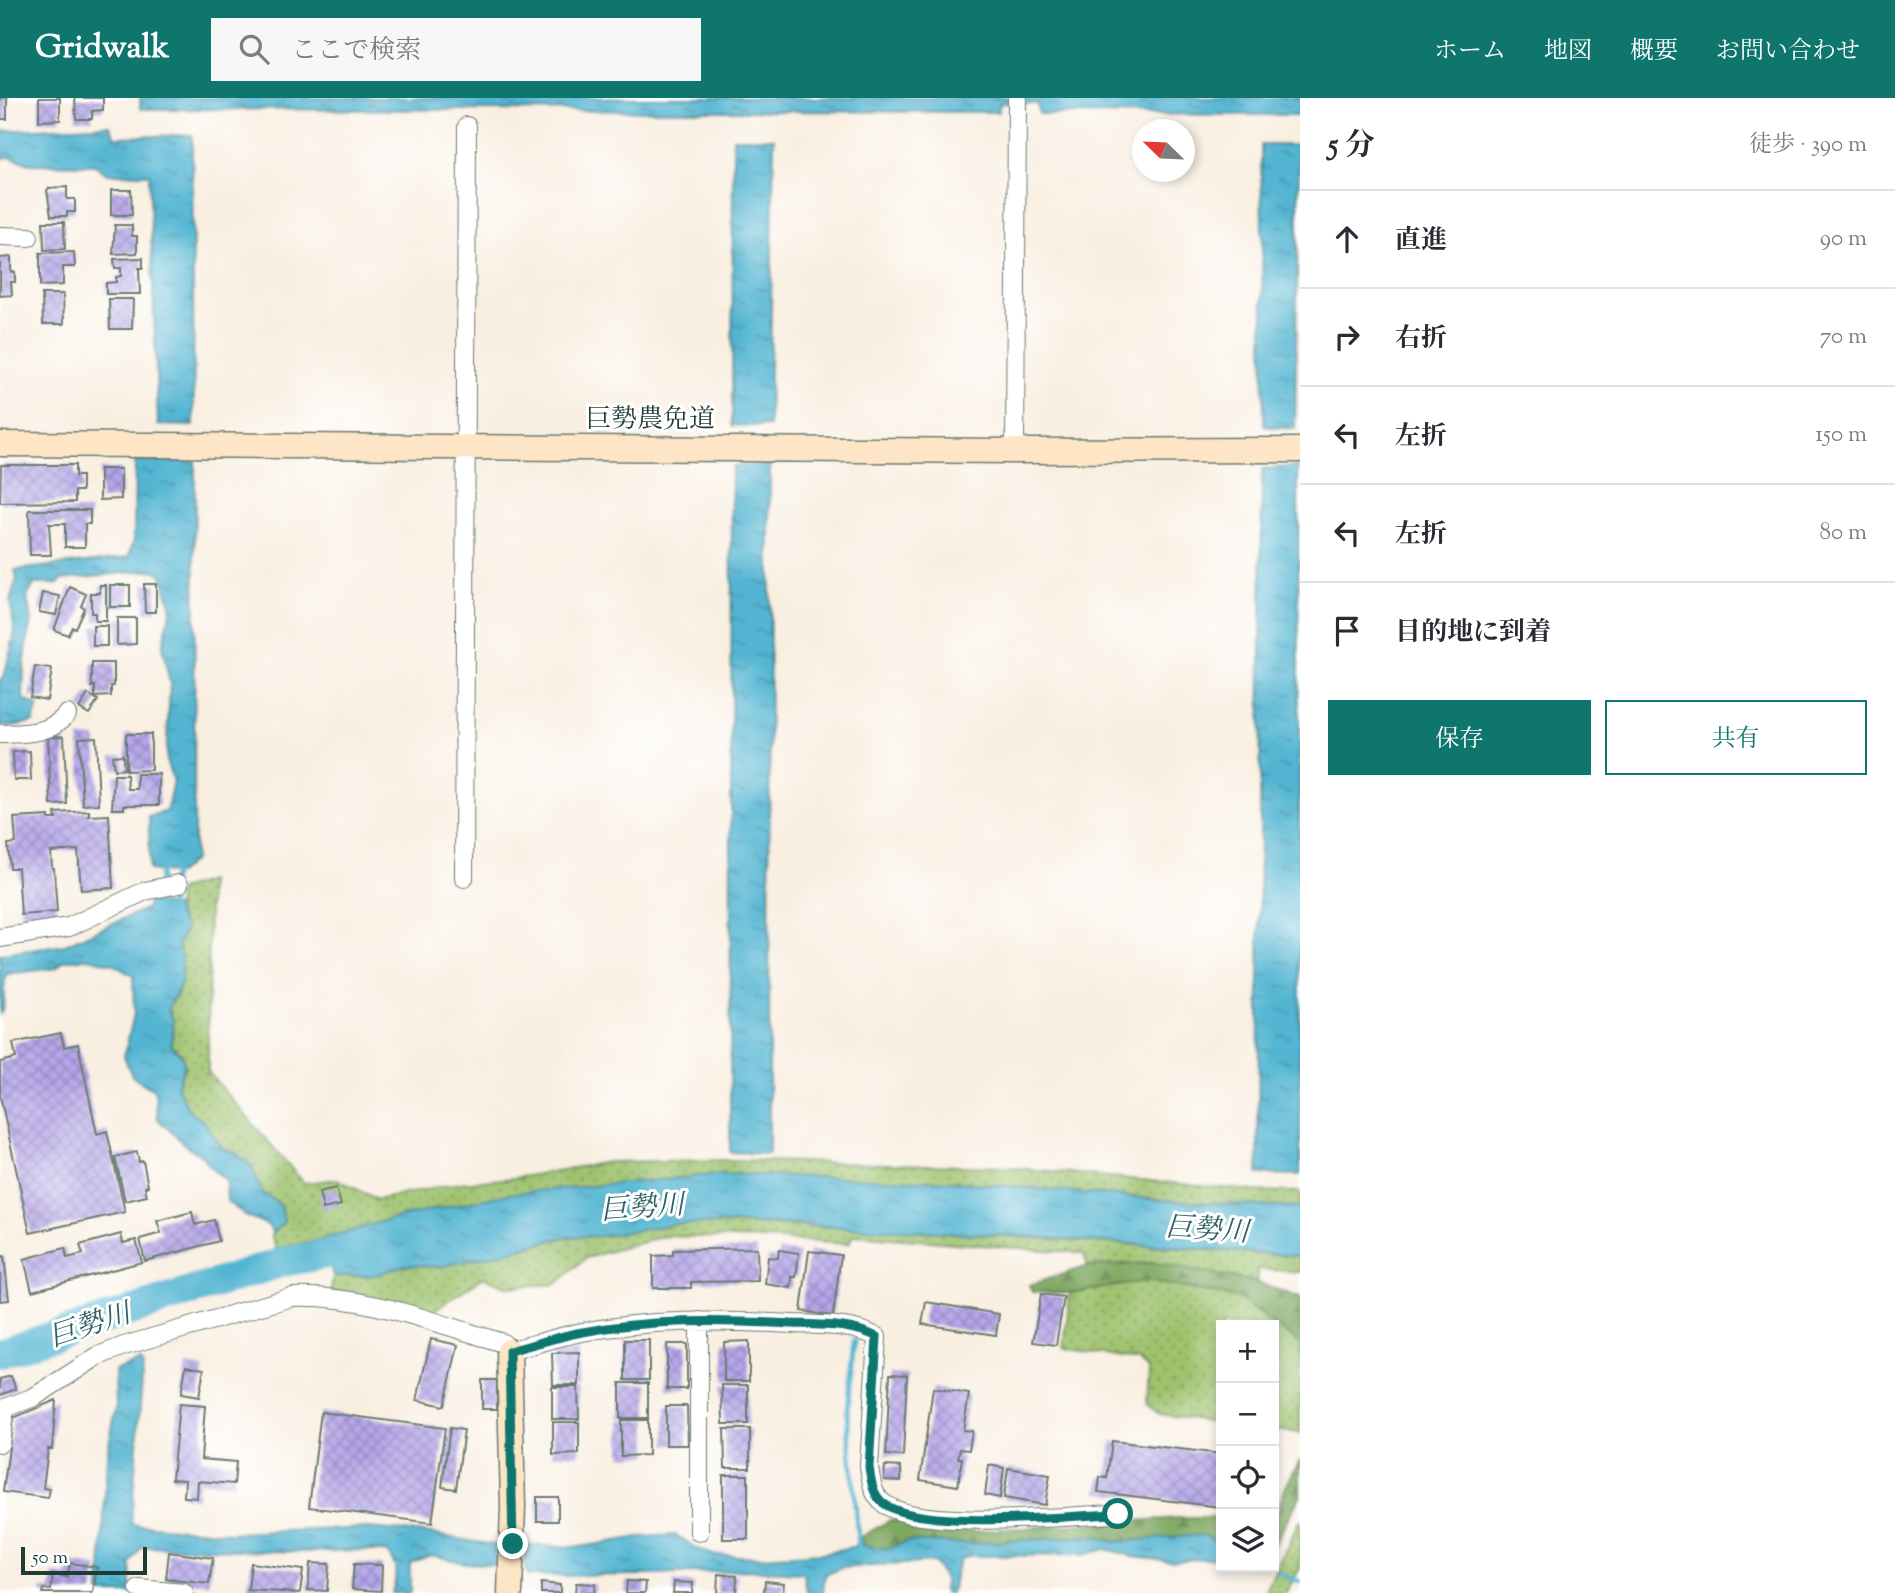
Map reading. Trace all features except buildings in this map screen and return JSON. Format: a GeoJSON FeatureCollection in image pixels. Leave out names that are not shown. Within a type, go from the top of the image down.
{"type":"FeatureCollection","features":[{"type":"Feature","properties":{"kind":"street"},"geometry":{"type":"LineString","coordinates":[[1014,450],[1018,103]]}},
{"type":"Feature","properties":{"kind":"street"},"geometry":{"type":"LineString","coordinates":[[464,877],[467,125]]}},
{"type":"Feature","properties":{"kind":"street"},"geometry":{"type":"LineString","coordinates":[[0,236],[29,237]]}},
{"type":"Feature","properties":{"kind":"street","name":"巨勢農免道"},"geometry":{"type":"LineString","coordinates":[[0,444],[1300,450]]}},
{"type":"Feature","properties":{"kind":"street"},"geometry":{"type":"LineString","coordinates":[[0,734],[37,733],[58,724],[67,714]]}},
{"type":"Feature","properties":{"kind":"street"},"geometry":{"type":"LineString","coordinates":[[0,938],[69,927],[145,891],[178,884]]}},
{"type":"Feature","properties":{"kind":"street"},"geometry":{"type":"LineString","coordinates":[[0,1443],[2,1410],[34,1397],[98,1356],[292,1297],[318,1296],[376,1306],[503,1343],[509,1351],[513,1556],[510,1593]]}},
{"type":"Feature","properties":{"kind":"street"},"geometry":{"type":"LineString","coordinates":[[509,1351],[576,1333],[615,1327],[699,1321],[863,1330],[877,1337],[869,1467],[872,1487],[882,1502],[901,1512],[971,1520],[1118,1514]]}},
{"type":"Feature","properties":{"kind":"street"},"geometry":{"type":"LineString","coordinates":[[699,1321],[699,1532]]}},
{"type":"Feature","properties":{"kind":"street"},"geometry":{"type":"LineString","coordinates":[[139,1588],[184,1593]]}},
{"type":"Feature","properties":{"kind":"green space"},"geometry":{"type":"Polygon","coordinates":[[[209,881],[208,1072],[304,1183],[338,1179],[377,1200],[459,1183],[515,1178],[608,1162],[724,1160],[1007,1167],[1254,1191],[1300,1192],[1300,1206],[1163,1200],[951,1181],[395,1218],[323,1239],[276,1249],[271,1234],[284,1222],[281,1205],[261,1192],[252,1167],[236,1153],[221,1148],[206,1124],[188,1109],[177,1085],[185,1067],[182,1054],[171,1044],[174,1022],[168,1009],[178,993],[182,959],[178,945],[186,927],[180,918],[178,896],[179,890],[209,881]]]}},
{"type":"Feature","properties":{"kind":"green space"},"geometry":{"type":"Polygon","coordinates":[[[674,1224],[831,1227],[1300,1256],[1300,1272],[1258,1269],[1256,1282],[1154,1263],[1088,1266],[1083,1253],[853,1235],[849,1244],[665,1236],[586,1258],[556,1284],[509,1287],[483,1277],[428,1315],[331,1292],[333,1276],[376,1275],[405,1265],[439,1267],[565,1237],[604,1236],[674,1224]]]}},
{"type":"Feature","properties":{"kind":"green space"},"geometry":{"type":"Polygon","coordinates":[[[1154,1263],[1256,1282],[1300,1298],[1300,1343],[1279,1328],[1279,1320],[1268,1320],[1236,1297],[1148,1281],[1070,1293],[1032,1292],[1029,1285],[1088,1266],[1154,1263]]]}},
{"type":"Feature","properties":{"kind":"green space"},"geometry":{"type":"Polygon","coordinates":[[[1148,1281],[1237,1297],[1268,1320],[1216,1320],[1216,1422],[1159,1414],[1147,1404],[1149,1369],[1140,1361],[1064,1348],[1070,1293],[1148,1281]]]}},
{"type":"Feature","properties":{"kind":"green space"},"geometry":{"type":"Polygon","coordinates":[[[1279,1328],[1300,1343],[1300,1433],[1279,1431],[1279,1328]]]}},
{"type":"Feature","properties":{"kind":"green space"},"geometry":{"type":"Polygon","coordinates":[[[1300,1460],[1300,1496],[1279,1536],[1279,1509],[1300,1460]]]}},
{"type":"Feature","properties":{"kind":"green space"},"geometry":{"type":"Polygon","coordinates":[[[1216,1518],[1216,1541],[1204,1535],[1114,1542],[1091,1536],[968,1544],[907,1541],[890,1549],[862,1545],[861,1537],[890,1520],[976,1531],[1216,1518]]]}},
{"type":"Feature","properties":{"kind":"green space"},"geometry":{"type":"Polygon","coordinates":[[[1300,1520],[1300,1568],[1286,1593],[1265,1593],[1275,1572],[1279,1572],[1279,1564],[1300,1520]]]}},
{"type":"Feature","properties":{"kind":"water"},"geometry":{"type":"Polygon","coordinates":[[[140,98],[1300,98],[1300,115],[1039,114],[1038,104],[1000,103],[998,112],[140,109],[140,98]]]}},
{"type":"Feature","properties":{"kind":"water"},"geometry":{"type":"Polygon","coordinates":[[[110,125],[115,137],[192,135],[194,426],[158,425],[149,174],[107,174],[95,165],[29,164],[11,157],[0,158],[0,131],[110,125]]]}},
{"type":"Feature","properties":{"kind":"water"},"geometry":{"type":"Polygon","coordinates":[[[733,138],[774,138],[769,426],[732,426],[733,138]]]}},
{"type":"Feature","properties":{"kind":"water"},"geometry":{"type":"Polygon","coordinates":[[[1261,145],[1299,145],[1295,429],[1264,426],[1261,145]]]}},
{"type":"Feature","properties":{"kind":"water"},"geometry":{"type":"Polygon","coordinates":[[[135,461],[195,461],[194,860],[178,874],[149,870],[149,817],[167,811],[173,780],[166,760],[170,684],[162,647],[171,609],[162,575],[154,570],[63,579],[56,584],[34,584],[27,597],[31,619],[24,667],[23,698],[38,707],[33,722],[0,725],[0,680],[4,676],[15,632],[10,601],[17,578],[15,570],[129,557],[134,539],[135,461]]]}},
{"type":"Feature","properties":{"kind":"water"},"geometry":{"type":"Polygon","coordinates":[[[770,464],[769,1154],[730,1152],[732,467],[770,464]]]}},
{"type":"Feature","properties":{"kind":"water"},"geometry":{"type":"Polygon","coordinates":[[[1298,466],[1300,1175],[1258,1174],[1262,469],[1298,466]]]}},
{"type":"Feature","properties":{"kind":"water"},"geometry":{"type":"Polygon","coordinates":[[[148,901],[176,907],[177,915],[186,927],[178,945],[182,959],[181,984],[168,1009],[174,1022],[171,1044],[184,1063],[177,1085],[188,1109],[206,1124],[221,1148],[236,1153],[252,1167],[261,1192],[281,1205],[284,1222],[273,1233],[268,1225],[246,1216],[227,1201],[226,1180],[158,1119],[155,1091],[132,1076],[124,1056],[134,1014],[133,976],[112,964],[89,958],[64,961],[56,968],[7,974],[0,1014],[0,954],[65,945],[147,908],[148,901]]]}},
{"type":"Feature","properties":{"kind":"water"},"geometry":{"type":"Polygon","coordinates":[[[723,1174],[951,1181],[1163,1200],[1300,1206],[1300,1256],[1017,1236],[781,1224],[674,1224],[604,1236],[565,1237],[439,1267],[405,1265],[376,1275],[333,1276],[323,1239],[395,1218],[514,1193],[723,1174]]]}},
{"type":"Feature","properties":{"kind":"water"},"geometry":{"type":"Polygon","coordinates":[[[140,1362],[143,1366],[131,1524],[231,1533],[369,1528],[425,1533],[500,1546],[502,1565],[465,1563],[431,1555],[410,1563],[410,1593],[392,1593],[397,1571],[389,1553],[366,1550],[300,1552],[142,1547],[131,1563],[131,1593],[100,1593],[107,1455],[116,1408],[115,1370],[140,1362]]]}},
{"type":"Feature","properties":{"kind":"water"},"geometry":{"type":"Polygon","coordinates":[[[676,1535],[713,1555],[762,1557],[822,1553],[862,1545],[890,1549],[907,1541],[968,1544],[1091,1536],[1114,1542],[1204,1535],[1216,1541],[1216,1557],[1173,1561],[1132,1556],[1106,1549],[1081,1555],[967,1556],[959,1560],[951,1593],[944,1593],[944,1579],[934,1562],[842,1568],[825,1575],[823,1593],[807,1593],[804,1573],[745,1570],[659,1575],[528,1576],[524,1565],[525,1545],[580,1547],[640,1537],[676,1535]]]}},
{"type":"Feature","properties":{"kind":"waterway"},"geometry":{"type":"LineString","coordinates":[[158,903],[160,871]]}},
{"type":"Feature","properties":{"kind":"waterway"},"geometry":{"type":"LineString","coordinates":[[170,905],[173,873]]}},
{"type":"Feature","properties":{"kind":"waterway","name":"巨勢川"},"geometry":{"type":"LineString","coordinates":[[0,1353],[283,1262],[366,1247]]}},
{"type":"Feature","properties":{"kind":"waterway"},"geometry":{"type":"LineString","coordinates":[[854,1341],[847,1411],[859,1550]]}},
{"type":"Feature","properties":{"kind":"waterway"},"geometry":{"type":"LineString","coordinates":[[1278,1573],[1300,1582]]}},
{"type":"Feature","properties":{"kind":"route"},"geometry":{"type":"LineString","coordinates":[[513,1544],[509,1351],[576,1333],[615,1327],[699,1321],[762,1322],[863,1330],[877,1337],[869,1467],[872,1487],[882,1502],[901,1512],[971,1520],[1118,1514]]}}]}
